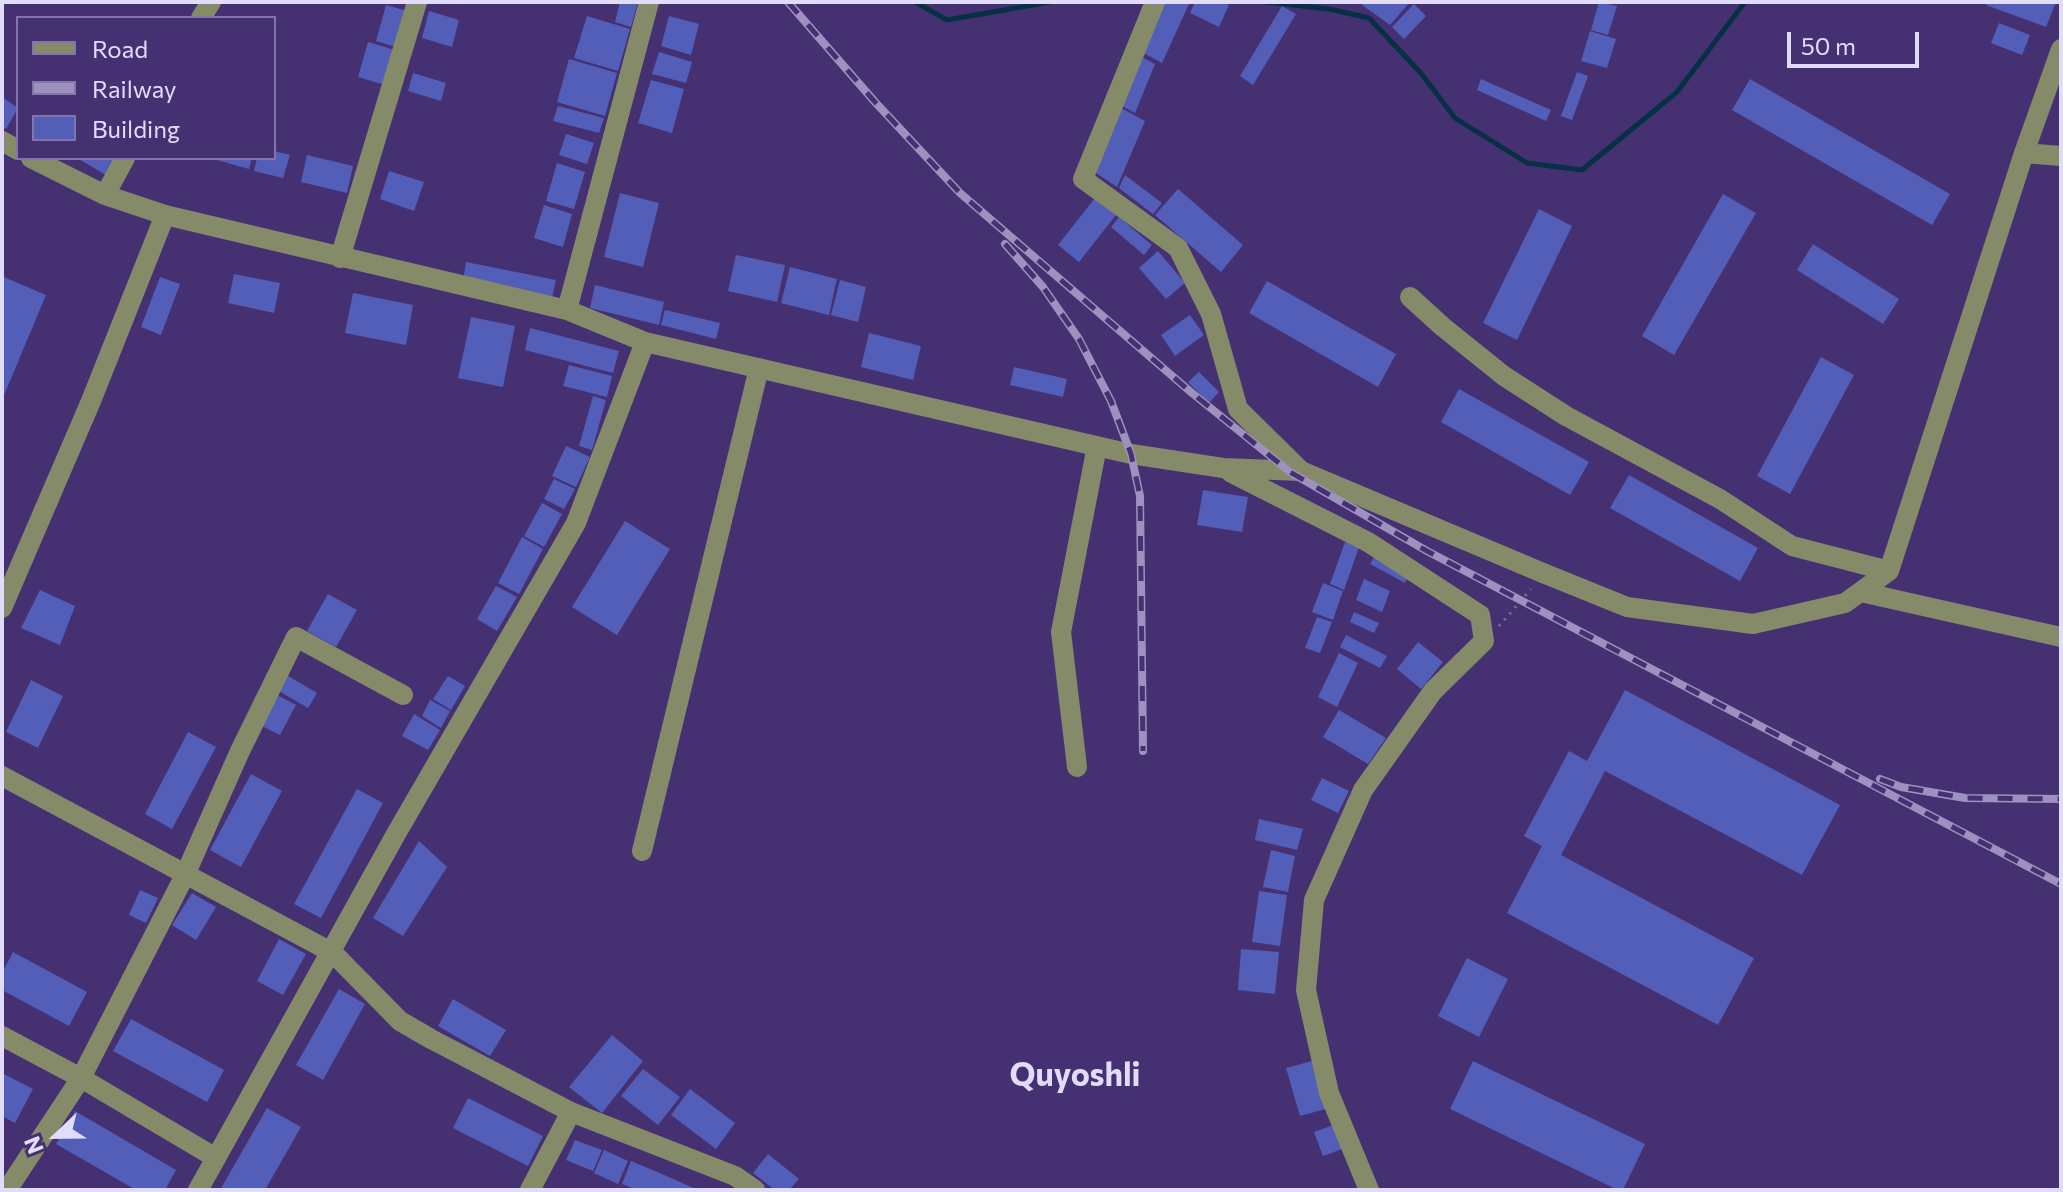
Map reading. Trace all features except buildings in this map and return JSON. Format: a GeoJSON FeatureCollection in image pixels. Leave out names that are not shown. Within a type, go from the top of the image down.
{"type":"FeatureCollection","features":[{"type":"Feature","properties":{"kind":"street"},"geometry":{"type":"LineString","coordinates":[[340,258],[417,2]]}},
{"type":"Feature","properties":{"kind":"street"},"geometry":{"type":"LineString","coordinates":[[567,310],[649,2]]}},
{"type":"Feature","properties":{"kind":"street"},"geometry":{"type":"LineString","coordinates":[[1155,2],[1083,179],[1178,248],[1211,314],[1238,409],[1301,471]]}},
{"type":"Feature","properties":{"kind":"street"},"geometry":{"type":"LineString","coordinates":[[35,160],[105,195],[165,215],[567,310],[645,342],[1131,454],[1223,468],[1301,471],[1627,607],[1753,624],[1845,603],[1889,571],[2024,153],[2061,49]]}},
{"type":"Feature","properties":{"kind":"street"},"geometry":{"type":"LineString","coordinates":[[2024,153],[2061,156]]}},
{"type":"Feature","properties":{"kind":"street"},"geometry":{"type":"LineString","coordinates":[[105,195],[124,160]]}},
{"type":"Feature","properties":{"kind":"street"},"geometry":{"type":"LineString","coordinates":[[2,608],[91,401],[165,215]]}},
{"type":"Feature","properties":{"kind":"street"},"geometry":{"type":"LineString","coordinates":[[1410,297],[1443,327],[1529,392],[1616,444],[1720,499],[1792,546],[1889,571]]}},
{"type":"Feature","properties":{"kind":"street"},"geometry":{"type":"LineString","coordinates":[[198,1190],[333,953],[396,834],[576,523],[645,342]]}},
{"type":"Feature","properties":{"kind":"street"},"geometry":{"type":"LineString","coordinates":[[642,851],[759,368]]}},
{"type":"Feature","properties":{"kind":"street"},"geometry":{"type":"LineString","coordinates":[[1077,767],[1061,632],[1097,446]]}},
{"type":"Feature","properties":{"kind":"street"},"geometry":{"type":"LineString","coordinates":[[1223,468],[1368,542],[1480,615],[1484,641],[1433,691],[1363,790],[1314,900],[1306,990],[1329,1093],[1369,1190]]}},
{"type":"Feature","properties":{"kind":"street"},"geometry":{"type":"LineString","coordinates":[[1861,592],[2061,637]]}},
{"type":"Feature","properties":{"kind":"street"},"geometry":{"type":"LineString","coordinates":[[7,1190],[81,1078],[185,875],[296,637],[403,695]]}},
{"type":"Feature","properties":{"kind":"street"},"geometry":{"type":"LineString","coordinates":[[2,776],[333,953],[400,1021],[571,1112],[735,1176],[755,1190]]}},
{"type":"Feature","properties":{"kind":"street"},"geometry":{"type":"LineString","coordinates":[[2,1036],[81,1078],[216,1158]]}},
{"type":"Feature","properties":{"kind":"street"},"geometry":{"type":"LineString","coordinates":[[530,1190],[571,1112]]}},
{"type":"Feature","properties":{"kind":"path"},"geometry":{"type":"LineString","coordinates":[[1484,641],[1522,601],[1543,573]]}},
{"type":"Feature","properties":{"kind":"waterway"},"geometry":{"type":"LineString","coordinates":[[915,2],[947,20],[1050,2]]}},
{"type":"Feature","properties":{"kind":"waterway"},"geometry":{"type":"LineString","coordinates":[[1266,2],[1329,9],[1369,18],[1420,72],[1455,118],[1527,163],[1582,170],[1677,92],[1745,2]]}},
{"type":"Feature","properties":{"kind":"railway"},"geometry":{"type":"LineString","coordinates":[[788,2],[960,193],[1192,393],[1290,472],[1427,551],[2061,884]]}},
{"type":"Feature","properties":{"kind":"railway"},"geometry":{"type":"LineString","coordinates":[[1005,244],[1043,287],[1079,339],[1111,401],[1131,454],[1140,496],[1143,751]]}},
{"type":"Feature","properties":{"kind":"railway"},"geometry":{"type":"LineString","coordinates":[[1880,779],[1901,787],[1965,798],[2061,799]]}},
{"type":"Feature","properties":{"kind":"district","name":"Quyoshli"},"geometry":{"type":"Point","coordinates":[1075,1075]}}]}
